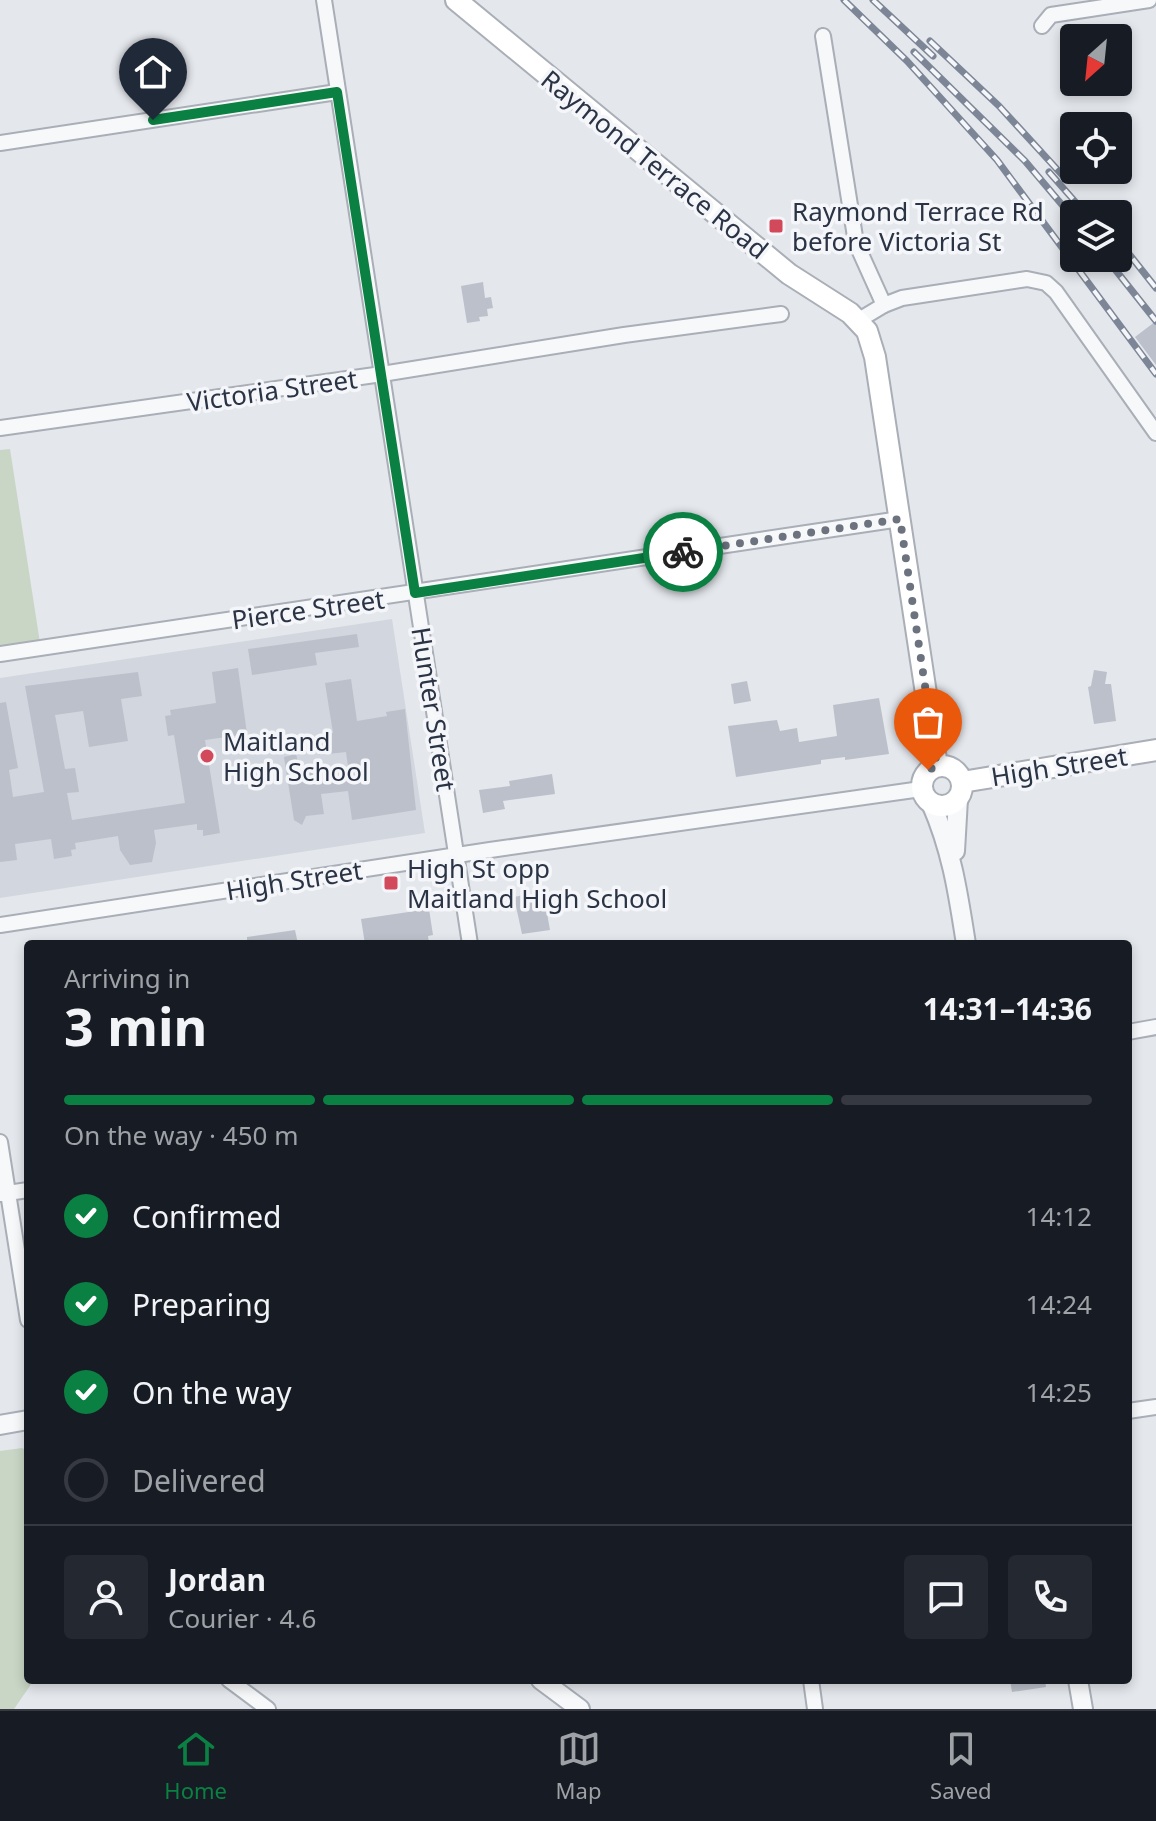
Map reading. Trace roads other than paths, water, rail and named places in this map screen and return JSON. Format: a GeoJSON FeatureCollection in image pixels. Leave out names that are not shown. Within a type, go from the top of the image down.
{"type":"FeatureCollection","features":[{"type":"Feature","properties":{"kind":"main road","name":"Raymond Terrace Road"},"geometry":{"type":"LineString","coordinates":[[456,0],[789,274],[859,320]]}},
{"type":"Feature","properties":{"kind":"main road"},"geometry":{"type":"LineString","coordinates":[[859,320],[871,339],[875,357],[937,766]]}},
{"type":"Feature","properties":{"kind":"main road","name":"High Street"},"geometry":{"type":"LineString","coordinates":[[960,790],[1156,750]]}},
{"type":"Feature","properties":{"kind":"main road"},"geometry":{"type":"LineString","coordinates":[[937,766],[951,768],[958,774],[960,790],[945,806],[926,796],[925,774],[937,766]]}},
{"type":"Feature","properties":{"kind":"street","name":"Hunter Street"},"geometry":{"type":"LineString","coordinates":[[324,0],[469,940]]}},
{"type":"Feature","properties":{"kind":"street"},"geometry":{"type":"LineString","coordinates":[[1042,26],[1051,15],[1149,0]]}},
{"type":"Feature","properties":{"kind":"street"},"geometry":{"type":"LineString","coordinates":[[823,36],[856,243],[884,305]]}},
{"type":"Feature","properties":{"kind":"street"},"geometry":{"type":"LineString","coordinates":[[0,143],[337,92]]}},
{"type":"Feature","properties":{"kind":"street"},"geometry":{"type":"LineString","coordinates":[[859,320],[902,298],[1027,279],[1046,283],[1056,292],[1156,433]]}},
{"type":"Feature","properties":{"kind":"street","name":"Victoria Street"},"geometry":{"type":"LineString","coordinates":[[0,428],[781,314]]}},
{"type":"Feature","properties":{"kind":"street","name":"Pierce Street"},"geometry":{"type":"LineString","coordinates":[[0,654],[900,519]]}},
{"type":"Feature","properties":{"kind":"street"},"geometry":{"type":"LineString","coordinates":[[954,866],[960,790]]}},
{"type":"Feature","properties":{"kind":"street"},"geometry":{"type":"LineString","coordinates":[[926,796],[944,833],[954,866],[965,940]]}},
{"type":"Feature","properties":{"kind":"street","name":"High Street"},"geometry":{"type":"LineString","coordinates":[[0,925],[457,855],[926,796]]}},
{"type":"Feature","properties":{"kind":"street"},"geometry":{"type":"LineString","coordinates":[[1132,1031],[1156,1027]]}},
{"type":"Feature","properties":{"kind":"street"},"geometry":{"type":"LineString","coordinates":[[0,1142],[4,1193],[24,1299]]}},
{"type":"Feature","properties":{"kind":"street"},"geometry":{"type":"LineString","coordinates":[[4,1193],[24,1190]]}},
{"type":"Feature","properties":{"kind":"street"},"geometry":{"type":"LineString","coordinates":[[1132,1410],[1156,1407]]}},
{"type":"Feature","properties":{"kind":"street"},"geometry":{"type":"LineString","coordinates":[[0,1425],[24,1421]]}},
{"type":"Feature","properties":{"kind":"street"},"geometry":{"type":"LineString","coordinates":[[234,1684],[268,1709]]}},
{"type":"Feature","properties":{"kind":"street"},"geometry":{"type":"LineString","coordinates":[[546,1684],[580,1709]]}},
{"type":"Feature","properties":{"kind":"street"},"geometry":{"type":"LineString","coordinates":[[812,1684],[815,1709]]}},
{"type":"Feature","properties":{"kind":"street"},"geometry":{"type":"LineString","coordinates":[[1079,1684],[1083,1709]]}},
{"type":"Feature","properties":{"kind":"railway"},"geometry":{"type":"LineString","coordinates":[[844,0],[907,61],[997,160],[1156,374]]}},
{"type":"Feature","properties":{"kind":"railway"},"geometry":{"type":"LineString","coordinates":[[873,0],[933,56]]}},
{"type":"Feature","properties":{"kind":"railway"},"geometry":{"type":"LineString","coordinates":[[930,41],[999,106],[1060,173]]}},
{"type":"Feature","properties":{"kind":"railway"},"geometry":{"type":"LineString","coordinates":[[914,52],[1025,161],[1060,202]]}},
{"type":"Feature","properties":{"kind":"railway"},"geometry":{"type":"LineString","coordinates":[[1049,172],[1074,200]]}},
{"type":"Feature","properties":{"kind":"railway"},"geometry":{"type":"LineString","coordinates":[[1132,258],[1156,288]]}},
{"type":"Feature","properties":{"kind":"railway"},"geometry":{"type":"LineString","coordinates":[[1117,272],[1156,321]]}},
{"type":"Feature","properties":{"kind":"place","name":"Raymond Terrace Rd before Victoria St"},"geometry":{"type":"Point","coordinates":[776,226]}},
{"type":"Feature","properties":{"kind":"place","name":"Maitland High School"},"geometry":{"type":"Point","coordinates":[207,756]}},
{"type":"Feature","properties":{"kind":"place","name":"High St opp Maitland High School"},"geometry":{"type":"Point","coordinates":[391,883]}}]}
